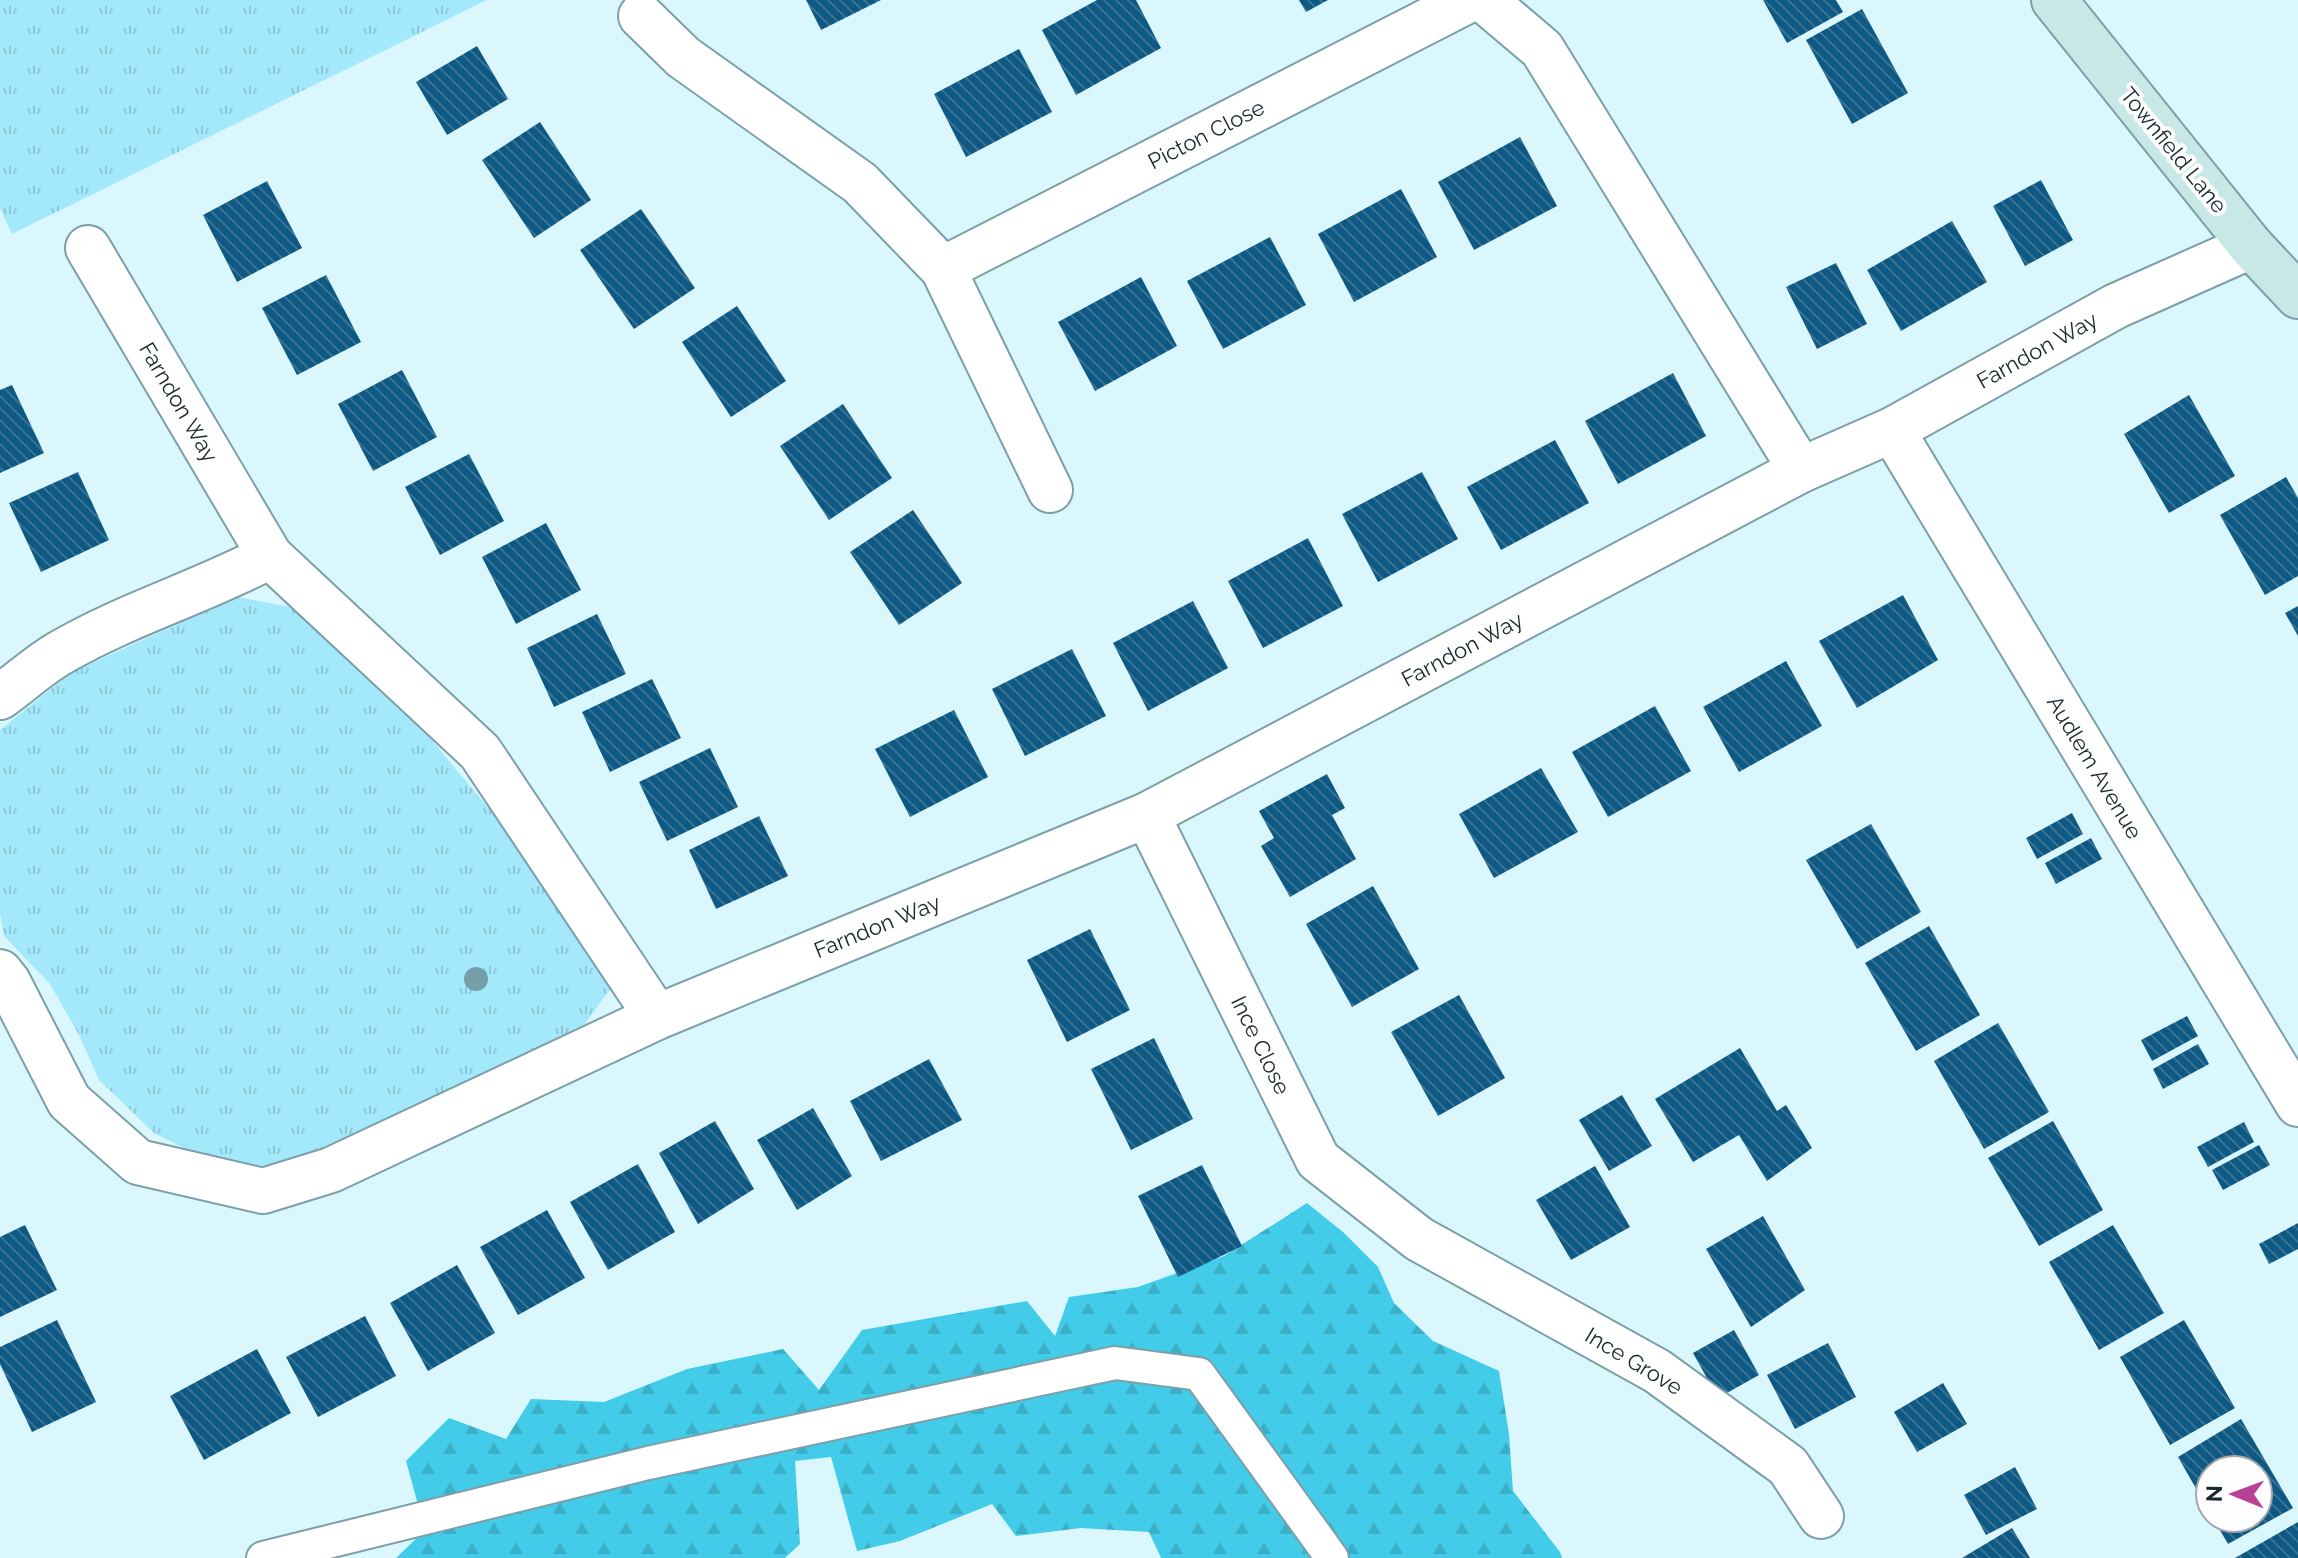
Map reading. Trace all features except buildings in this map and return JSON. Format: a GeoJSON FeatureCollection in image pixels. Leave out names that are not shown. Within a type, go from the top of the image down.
{"type":"FeatureCollection","features":[{"type":"Feature","properties":{"kind":"street","name":"Picton Close"},"geometry":{"type":"LineString","coordinates":[[943,269],[1469,0]]}},
{"type":"Feature","properties":{"kind":"street"},"geometry":{"type":"LineString","coordinates":[[1484,0],[1542,49],[1801,470]]}},
{"type":"Feature","properties":{"kind":"street","name":"Townfield Lane"},"geometry":{"type":"LineString","coordinates":[[2054,0],[2251,246],[2298,296]]}},
{"type":"Feature","properties":{"kind":"street"},"geometry":{"type":"LineString","coordinates":[[641,16],[683,57],[860,183],[943,269],[1050,490]]}},
{"type":"Feature","properties":{"kind":"street","name":"Farndon Way"},"geometry":{"type":"LineString","coordinates":[[0,972],[69,1101],[138,1162],[263,1191],[331,1170],[657,1017],[1147,815],[1801,470],[1892,430],[2116,306],[2251,246]]}},
{"type":"Feature","properties":{"kind":"street","name":"Farndon Way"},"geometry":{"type":"LineString","coordinates":[[88,248],[270,556],[480,752],[657,1017]]}},
{"type":"Feature","properties":{"kind":"street","name":"Audlem Avenue"},"geometry":{"type":"LineString","coordinates":[[1892,430],[2298,1104]]}},
{"type":"Feature","properties":{"kind":"street"},"geometry":{"type":"LineString","coordinates":[[0,697],[59,654],[138,614],[224,580],[270,556]]}},
{"type":"Feature","properties":{"kind":"street","name":"Ince Close"},"geometry":{"type":"LineString","coordinates":[[1147,815],[1318,1160],[1419,1239]]}},
{"type":"Feature","properties":{"kind":"street","name":"Ince Grove"},"geometry":{"type":"LineString","coordinates":[[1419,1239],[1657,1371],[1788,1466],[1821,1516]]}},
{"type":"Feature","properties":{"kind":"lane"},"geometry":{"type":"LineString","coordinates":[[263,1558],[648,1463],[1115,1363],[1199,1374],[1332,1558]]}},
{"type":"Feature","properties":{"kind":"green space"},"geometry":{"type":"Polygon","coordinates":[[[0,0],[487,0],[12,234],[0,208],[0,0]]]}},
{"type":"Feature","properties":{"kind":"green space"},"geometry":{"type":"Polygon","coordinates":[[[238,597],[295,608],[389,689],[597,938],[613,985],[585,1024],[435,1101],[278,1165],[221,1167],[154,1133],[99,1080],[79,1035],[50,984],[4,936],[0,914],[0,730],[72,672],[238,597]]]}},
{"type":"Feature","properties":{"kind":"green space"},"geometry":{"type":"Polygon","coordinates":[[[1307,1203],[1343,1232],[1378,1267],[1394,1303],[1433,1341],[1499,1371],[1509,1434],[1513,1491],[1562,1558],[1161,1558],[1149,1532],[1081,1528],[1016,1536],[992,1504],[900,1541],[857,1551],[831,1457],[795,1461],[800,1544],[785,1558],[396,1558],[425,1530],[406,1461],[449,1418],[506,1439],[531,1399],[604,1402],[687,1369],[783,1349],[819,1390],[862,1330],[1027,1301],[1055,1336],[1069,1297],[1138,1287],[1224,1256],[1307,1203]]]}}]}
